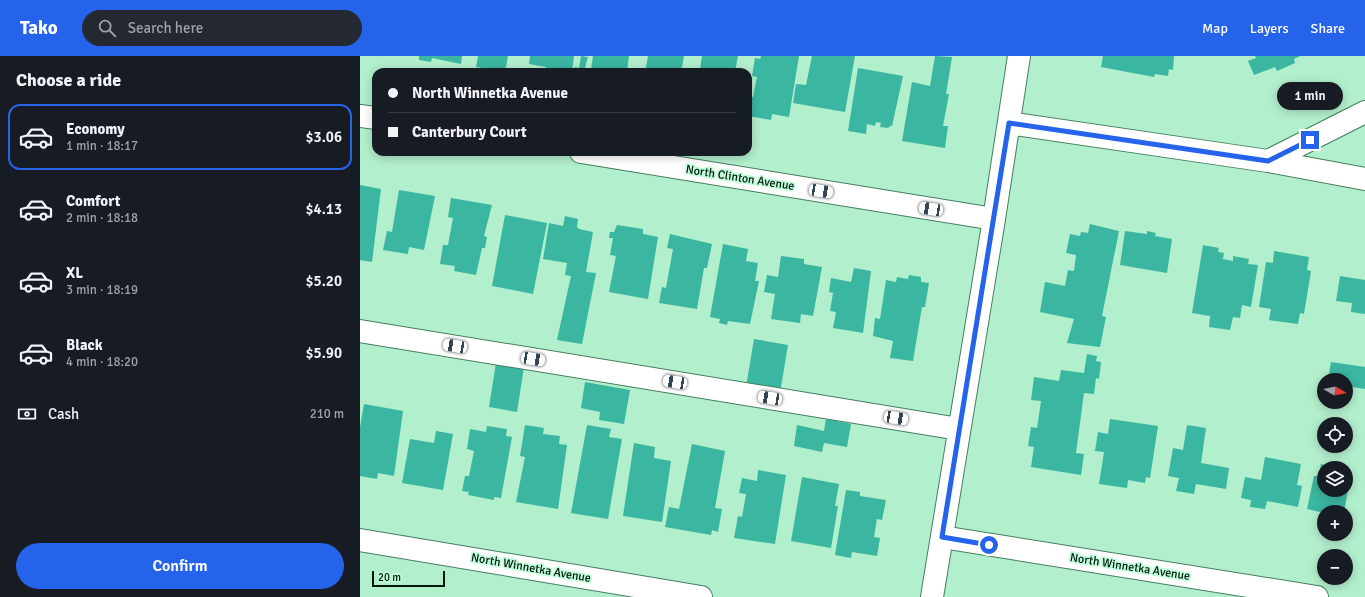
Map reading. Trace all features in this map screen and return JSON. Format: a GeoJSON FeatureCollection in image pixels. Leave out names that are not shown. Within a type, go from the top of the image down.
{"type":"FeatureCollection","features":[{"type":"Feature","properties":{"kind":"street"},"geometry":{"type":"LineString","coordinates":[[932,597],[1019,56]]}},
{"type":"Feature","properties":{"kind":"street"},"geometry":{"type":"LineString","coordinates":[[1268,161],[1365,112]]}},
{"type":"Feature","properties":{"kind":"street"},"geometry":{"type":"LineString","coordinates":[[360,116],[372,118]]}},
{"type":"Feature","properties":{"kind":"street"},"geometry":{"type":"LineString","coordinates":[[1009,123],[1268,161],[1365,178]]}},
{"type":"Feature","properties":{"kind":"street","name":"North Clinton Avenue"},"geometry":{"type":"LineString","coordinates":[[606,156],[994,219]]}},
{"type":"Feature","properties":{"kind":"street"},"geometry":{"type":"LineString","coordinates":[[360,331],[959,429]]}},
{"type":"Feature","properties":{"kind":"street","name":"North Winnetka Avenue"},"geometry":{"type":"LineString","coordinates":[[942,537],[1317,597]]}},
{"type":"Feature","properties":{"kind":"street","name":"North Winnetka Avenue"},"geometry":{"type":"LineString","coordinates":[[360,540],[701,597]]}},
{"type":"Feature","properties":{"kind":"building"},"geometry":{"type":"Polygon","coordinates":[[[419,56],[462,56],[461,64],[432,58],[431,62],[419,60],[419,56]]]}},
{"type":"Feature","properties":{"kind":"building"},"geometry":{"type":"Polygon","coordinates":[[[478,56],[508,56],[506,68],[476,67],[478,56]]]}},
{"type":"Feature","properties":{"kind":"building"},"geometry":{"type":"Polygon","coordinates":[[[530,56],[574,56],[572,68],[546,68],[529,64],[530,56]]]}},
{"type":"Feature","properties":{"kind":"building"},"geometry":{"type":"Polygon","coordinates":[[[581,56],[588,57],[585,68],[579,68],[581,56]]]}},
{"type":"Feature","properties":{"kind":"building"},"geometry":{"type":"Polygon","coordinates":[[[593,56],[629,56],[628,68],[591,68],[593,56]]]}},
{"type":"Feature","properties":{"kind":"building"},"geometry":{"type":"Polygon","coordinates":[[[648,56],[684,56],[682,68],[646,68],[648,56]]]}},
{"type":"Feature","properties":{"kind":"building"},"geometry":{"type":"Polygon","coordinates":[[[702,56],[738,56],[736,68],[700,68],[702,56]]]}},
{"type":"Feature","properties":{"kind":"building"},"geometry":{"type":"Polygon","coordinates":[[[761,56],[799,56],[789,117],[772,114],[771,120],[752,117],[752,97],[757,77],[752,76],[755,58],[760,59],[761,56]]]}},
{"type":"Feature","properties":{"kind":"building"},"geometry":{"type":"Polygon","coordinates":[[[812,56],[855,56],[845,112],[793,103],[796,84],[806,85],[812,56]]]}},
{"type":"Feature","properties":{"kind":"building"},"geometry":{"type":"Polygon","coordinates":[[[935,56],[952,57],[946,94],[949,94],[943,126],[948,126],[945,148],[902,141],[912,82],[930,86],[935,56]]]}},
{"type":"Feature","properties":{"kind":"building"},"geometry":{"type":"Polygon","coordinates":[[[1103,56],[1174,56],[1173,70],[1169,69],[1168,76],[1155,74],[1154,77],[1101,67],[1103,56]]]}},
{"type":"Feature","properties":{"kind":"building"},"geometry":{"type":"Polygon","coordinates":[[[1255,56],[1300,56],[1294,59],[1295,63],[1277,71],[1275,67],[1254,75],[1248,61],[1256,58],[1255,56]]]}},
{"type":"Feature","properties":{"kind":"building"},"geometry":{"type":"Polygon","coordinates":[[[858,68],[903,76],[892,126],[888,128],[880,127],[881,123],[876,122],[875,126],[867,124],[866,134],[848,131],[858,68]]]}},
{"type":"Feature","properties":{"kind":"building"},"geometry":{"type":"Polygon","coordinates":[[[360,185],[381,189],[372,262],[360,260],[360,185]]]}},
{"type":"Feature","properties":{"kind":"building"},"geometry":{"type":"Polygon","coordinates":[[[399,190],[435,196],[424,250],[409,247],[408,254],[383,250],[387,231],[392,232],[399,190]]]}},
{"type":"Feature","properties":{"kind":"building"},"geometry":{"type":"Polygon","coordinates":[[[451,198],[492,205],[484,236],[487,237],[485,248],[482,248],[476,275],[454,271],[455,266],[440,264],[443,245],[448,245],[453,218],[448,217],[451,198]]]}},
{"type":"Feature","properties":{"kind":"building"},"geometry":{"type":"Polygon","coordinates":[[[505,215],[547,223],[533,294],[492,286],[505,215]]]}},
{"type":"Feature","properties":{"kind":"building"},"geometry":{"type":"Polygon","coordinates":[[[565,216],[578,219],[577,227],[579,229],[593,232],[586,272],[596,273],[582,344],[557,340],[571,276],[565,275],[567,263],[543,259],[549,223],[563,226],[565,216]]]}},
{"type":"Feature","properties":{"kind":"building"},"geometry":{"type":"Polygon","coordinates":[[[1090,224],[1119,231],[1102,316],[1106,317],[1100,347],[1067,343],[1074,319],[1040,312],[1045,282],[1065,286],[1068,270],[1074,271],[1076,255],[1066,253],[1070,234],[1080,236],[1081,232],[1088,233],[1090,224]]]}},
{"type":"Feature","properties":{"kind":"building"},"geometry":{"type":"Polygon","coordinates":[[[617,225],[643,229],[643,234],[658,237],[648,299],[609,292],[616,256],[610,255],[613,238],[609,238],[610,232],[614,232],[617,225]]]}},
{"type":"Feature","properties":{"kind":"building"},"geometry":{"type":"Polygon","coordinates":[[[1125,231],[1147,234],[1147,231],[1156,233],[1155,236],[1172,239],[1167,273],[1120,265],[1125,231]]]}},
{"type":"Feature","properties":{"kind":"building"},"geometry":{"type":"Polygon","coordinates":[[[670,234],[712,244],[707,268],[704,268],[697,309],[659,303],[662,287],[666,288],[673,249],[667,248],[670,234]]]}},
{"type":"Feature","properties":{"kind":"building"},"geometry":{"type":"Polygon","coordinates":[[[723,244],[748,249],[746,261],[758,263],[755,281],[759,281],[750,324],[728,321],[727,325],[719,323],[720,319],[710,317],[723,244]]]}},
{"type":"Feature","properties":{"kind":"building"},"geometry":{"type":"Polygon","coordinates":[[[1203,245],[1219,248],[1218,252],[1224,253],[1223,259],[1233,261],[1233,256],[1249,259],[1248,264],[1258,265],[1251,307],[1242,305],[1240,318],[1233,317],[1230,330],[1209,327],[1210,316],[1192,313],[1203,245]]]}},
{"type":"Feature","properties":{"kind":"building"},"geometry":{"type":"Polygon","coordinates":[[[1274,251],[1309,257],[1307,270],[1311,271],[1304,314],[1300,313],[1298,324],[1269,320],[1271,309],[1259,307],[1266,262],[1273,263],[1274,251]]]}},
{"type":"Feature","properties":{"kind":"building"},"geometry":{"type":"Polygon","coordinates":[[[781,256],[804,259],[804,264],[822,267],[813,316],[801,314],[800,323],[771,319],[775,294],[764,292],[767,275],[778,277],[781,256]]]}},
{"type":"Feature","properties":{"kind":"building"},"geometry":{"type":"Polygon","coordinates":[[[854,268],[871,271],[863,333],[833,328],[836,312],[830,311],[833,293],[829,292],[831,278],[851,282],[854,268]]]}},
{"type":"Feature","properties":{"kind":"building"},"geometry":{"type":"Polygon","coordinates":[[[909,275],[921,277],[921,282],[929,283],[925,307],[922,307],[913,361],[890,358],[893,341],[873,336],[875,318],[880,319],[886,280],[896,282],[897,277],[908,279],[909,275]]]}},
{"type":"Feature","properties":{"kind":"building"},"geometry":{"type":"Polygon","coordinates":[[[1340,276],[1365,280],[1365,314],[1351,312],[1352,303],[1336,301],[1340,276]]]}},
{"type":"Feature","properties":{"kind":"building"},"geometry":{"type":"Polygon","coordinates":[[[754,339],[788,345],[780,393],[746,387],[754,339]]]}},
{"type":"Feature","properties":{"kind":"building"},"geometry":{"type":"Polygon","coordinates":[[[1087,354],[1097,356],[1096,361],[1101,362],[1099,379],[1096,378],[1094,394],[1084,393],[1076,453],[1084,454],[1081,475],[1031,467],[1034,447],[1028,446],[1031,427],[1037,428],[1041,401],[1031,400],[1034,377],[1059,381],[1061,370],[1084,373],[1087,354]]]}},
{"type":"Feature","properties":{"kind":"building"},"geometry":{"type":"Polygon","coordinates":[[[1331,362],[1365,367],[1365,389],[1353,387],[1353,373],[1329,373],[1331,362]]]}},
{"type":"Feature","properties":{"kind":"building"},"geometry":{"type":"Polygon","coordinates":[[[496,363],[524,367],[517,412],[489,407],[496,363]]]}},
{"type":"Feature","properties":{"kind":"building"},"geometry":{"type":"Polygon","coordinates":[[[585,382],[630,390],[624,424],[599,420],[600,412],[581,408],[585,382]]]}},
{"type":"Feature","properties":{"kind":"building"},"geometry":{"type":"Polygon","coordinates":[[[364,404],[403,411],[394,476],[378,473],[377,479],[360,476],[360,427],[364,404]]]}},
{"type":"Feature","properties":{"kind":"building"},"geometry":{"type":"Polygon","coordinates":[[[826,419],[851,424],[847,447],[824,443],[822,452],[794,446],[797,425],[824,431],[826,419]]]}},
{"type":"Feature","properties":{"kind":"building"},"geometry":{"type":"Polygon","coordinates":[[[1110,419],[1158,426],[1150,478],[1146,477],[1145,483],[1128,480],[1127,488],[1099,484],[1104,452],[1095,451],[1098,432],[1108,434],[1110,419]]]}},
{"type":"Feature","properties":{"kind":"building"},"geometry":{"type":"Polygon","coordinates":[[[525,425],[544,428],[543,434],[560,436],[559,444],[567,445],[558,509],[516,502],[525,457],[520,456],[525,425]]]}},
{"type":"Feature","properties":{"kind":"building"},"geometry":{"type":"Polygon","coordinates":[[[587,425],[611,429],[609,437],[622,439],[608,519],[571,513],[587,425]]]}},
{"type":"Feature","properties":{"kind":"building"},"geometry":{"type":"Polygon","coordinates":[[[1187,425],[1206,428],[1201,463],[1229,468],[1226,489],[1196,484],[1194,494],[1176,491],[1179,478],[1168,476],[1173,448],[1183,450],[1187,425]]]}},
{"type":"Feature","properties":{"kind":"building"},"geometry":{"type":"Polygon","coordinates":[[[487,426],[507,429],[506,436],[512,437],[501,498],[494,497],[494,500],[468,495],[469,492],[462,491],[465,476],[469,476],[474,451],[467,449],[470,429],[486,432],[487,426]]]}},
{"type":"Feature","properties":{"kind":"building"},"geometry":{"type":"Polygon","coordinates":[[[436,431],[453,434],[443,490],[402,483],[410,439],[434,443],[436,431]]]}},
{"type":"Feature","properties":{"kind":"building"},"geometry":{"type":"Polygon","coordinates":[[[634,443],[655,447],[654,458],[671,461],[662,522],[623,516],[634,443]]]}},
{"type":"Feature","properties":{"kind":"building"},"geometry":{"type":"Polygon","coordinates":[[[692,444],[725,451],[715,508],[722,509],[718,532],[712,530],[711,535],[665,527],[669,507],[679,509],[692,444]]]}},
{"type":"Feature","properties":{"kind":"building"},"geometry":{"type":"Polygon","coordinates":[[[1265,457],[1301,464],[1297,485],[1302,486],[1298,507],[1267,501],[1265,509],[1250,507],[1251,500],[1241,498],[1245,477],[1261,480],[1265,457]]]}},
{"type":"Feature","properties":{"kind":"building"},"geometry":{"type":"Polygon","coordinates":[[[758,470],[786,475],[775,544],[734,538],[738,516],[742,517],[746,494],[739,493],[742,478],[757,481],[758,470]]]}},
{"type":"Feature","properties":{"kind":"building"},"geometry":{"type":"Polygon","coordinates":[[[1314,476],[1317,476],[1317,497],[1347,497],[1345,505],[1317,505],[1317,511],[1307,509],[1314,476]]]}},
{"type":"Feature","properties":{"kind":"building"},"geometry":{"type":"Polygon","coordinates":[[[802,477],[839,484],[835,506],[838,506],[831,548],[791,541],[802,477]]]}},
{"type":"Feature","properties":{"kind":"building"},"geometry":{"type":"Polygon","coordinates":[[[846,490],[860,492],[860,496],[886,500],[882,520],[877,519],[874,537],[880,538],[877,556],[852,552],[851,558],[835,555],[846,490]]]}},
{"type":"Feature","properties":{"kind":"route"},"geometry":{"type":"LineString","coordinates":[[989,545],[942,537],[1009,123],[1268,161],[1310,140]]}}]}
